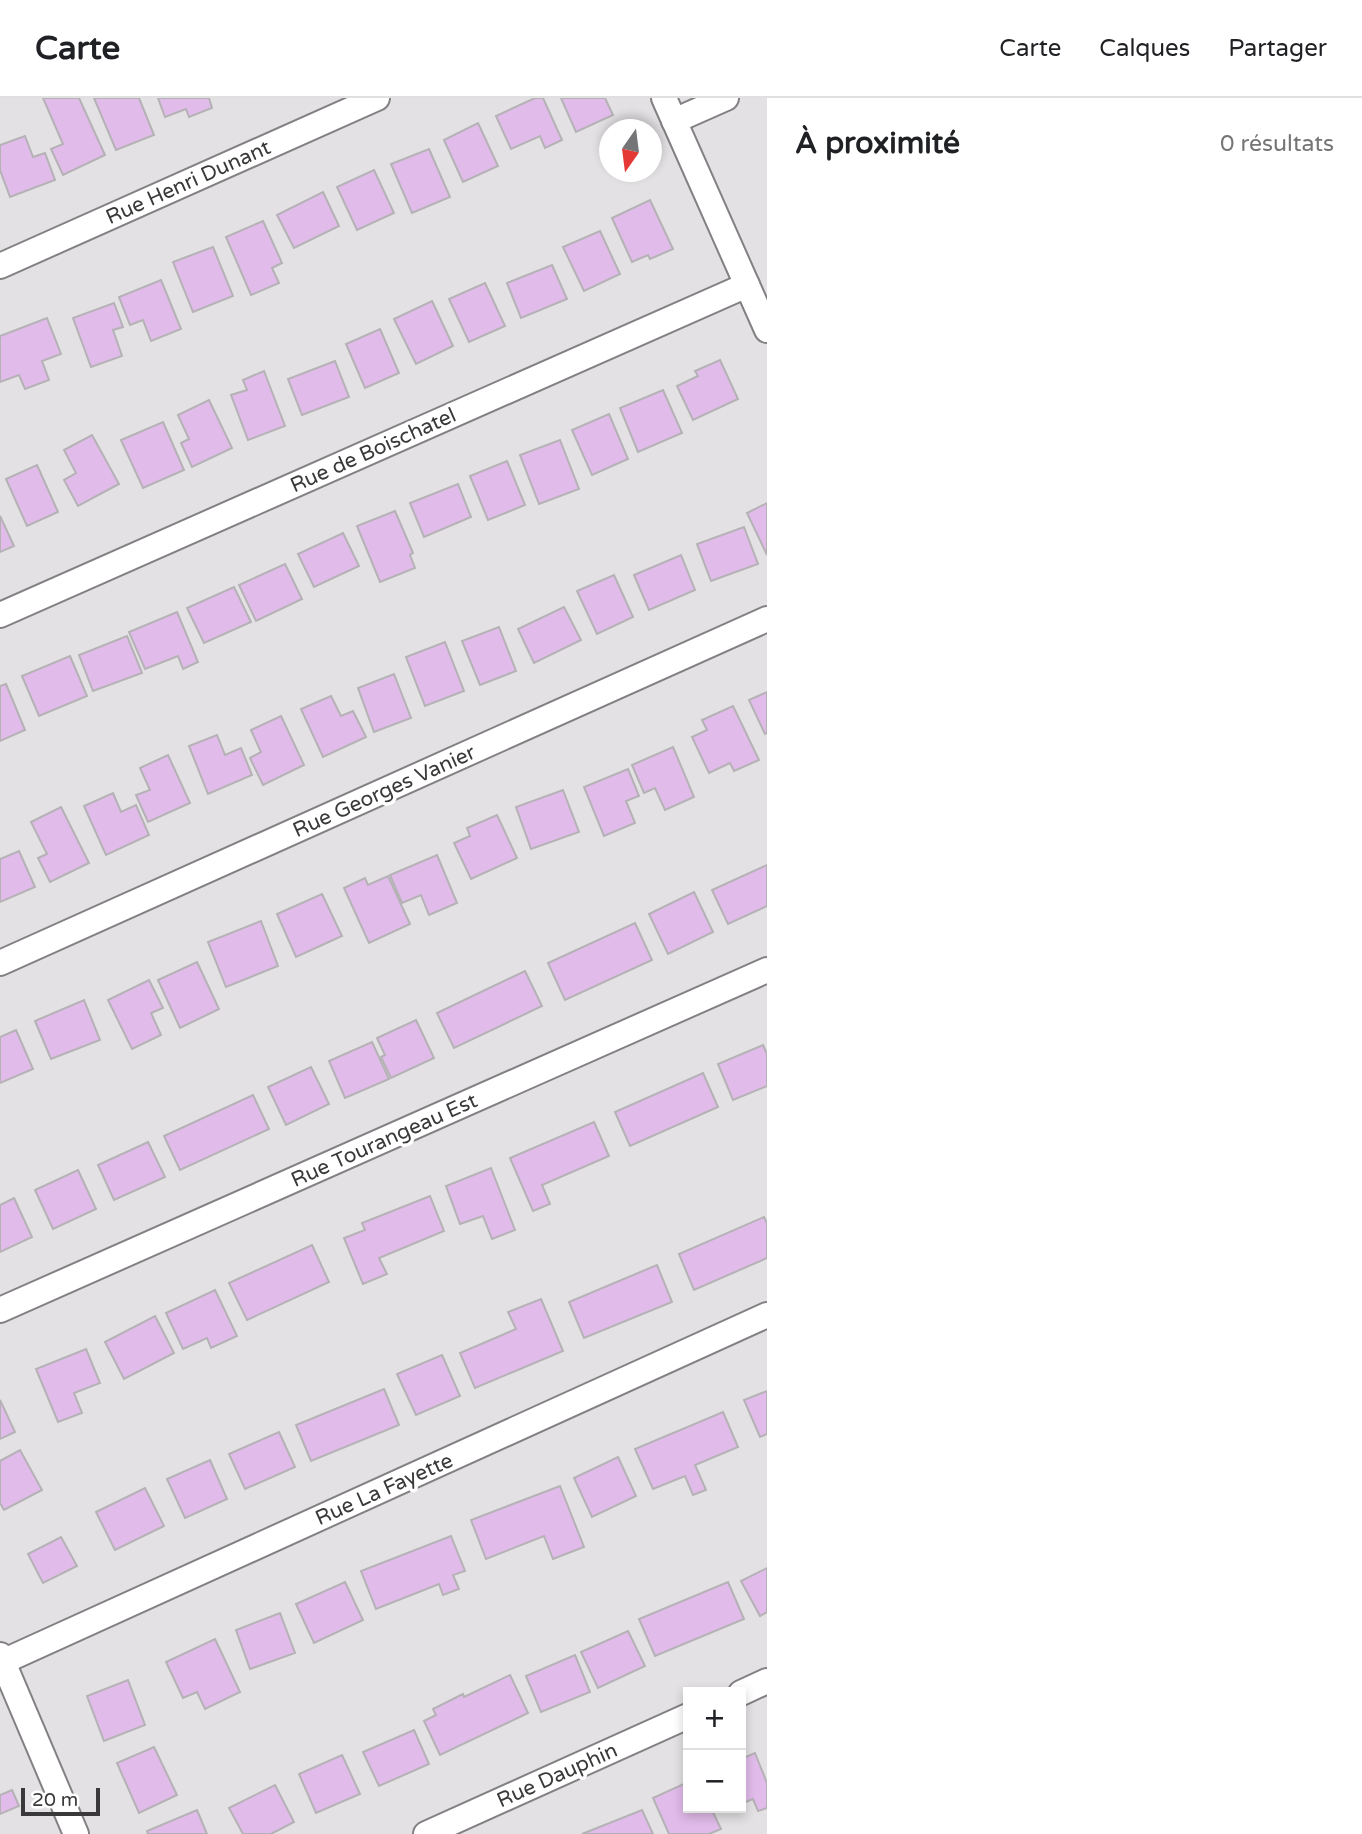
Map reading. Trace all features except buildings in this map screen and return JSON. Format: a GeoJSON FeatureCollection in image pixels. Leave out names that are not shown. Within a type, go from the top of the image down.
{"type":"FeatureCollection","features":[{"type":"Feature","properties":{"kind":"street","name":"Rue Henri Dunant"},"geometry":{"type":"LineString","coordinates":[[0,266],[377,98]]}},
{"type":"Feature","properties":{"kind":"street"},"geometry":{"type":"LineString","coordinates":[[664,98],[767,330]]}},
{"type":"Feature","properties":{"kind":"street"},"geometry":{"type":"LineString","coordinates":[[674,121],[726,98]]}},
{"type":"Feature","properties":{"kind":"street","name":"Rue de Boischatel"},"geometry":{"type":"LineString","coordinates":[[0,615],[747,285]]}},
{"type":"Feature","properties":{"kind":"street","name":"Rue Georges Vanier"},"geometry":{"type":"LineString","coordinates":[[0,963],[767,619]]}},
{"type":"Feature","properties":{"kind":"street","name":"Rue Tourangeau Est"},"geometry":{"type":"LineString","coordinates":[[0,1310],[767,970]]}},
{"type":"Feature","properties":{"kind":"street","name":"Rue La Fayette"},"geometry":{"type":"LineString","coordinates":[[1,1660],[767,1315]]}},
{"type":"Feature","properties":{"kind":"street"},"geometry":{"type":"LineString","coordinates":[[1,1660],[76,1834]]}},
{"type":"Feature","properties":{"kind":"street"},"geometry":{"type":"LineString","coordinates":[[746,1691],[767,1681]]}},
{"type":"Feature","properties":{"kind":"street","name":"Rue Dauphin"},"geometry":{"type":"LineString","coordinates":[[426,1834],[683,1718]]}}]}
